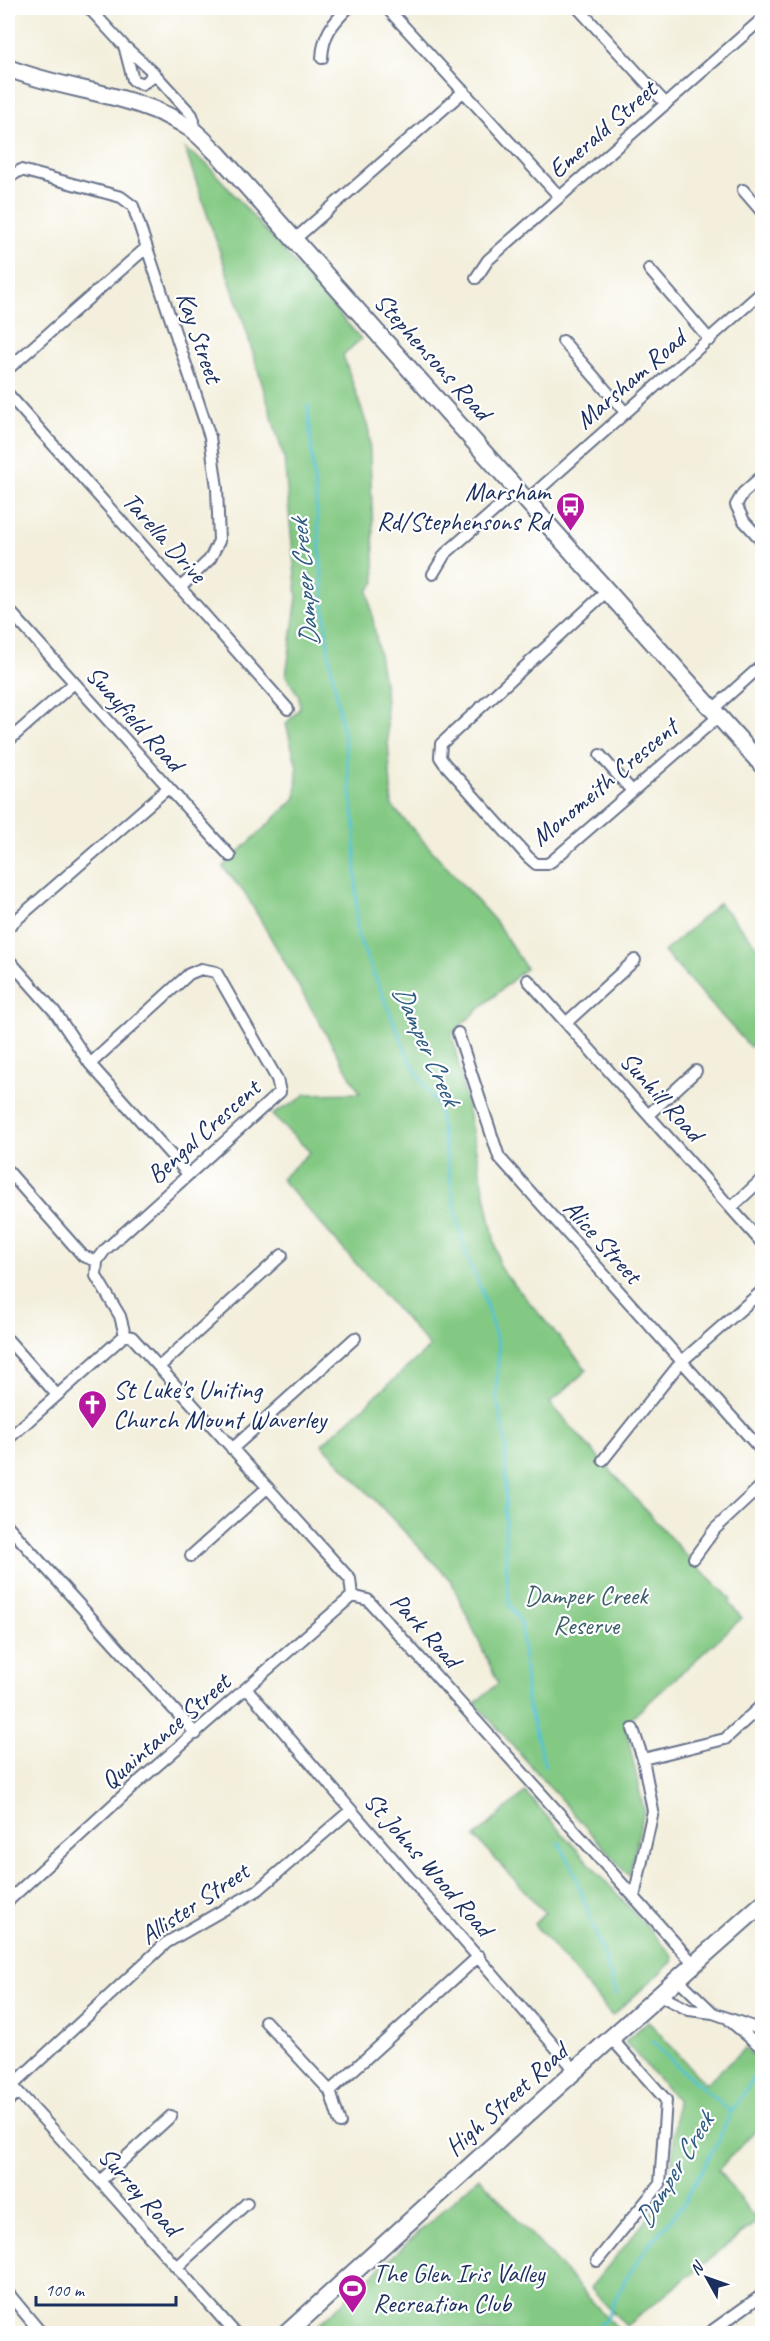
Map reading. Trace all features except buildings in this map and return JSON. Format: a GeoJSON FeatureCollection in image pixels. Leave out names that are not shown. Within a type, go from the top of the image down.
{"type":"FeatureCollection","features":[{"type":"Feature","properties":{"kind":"main road","name":"Stephensons Road"},"geometry":{"type":"LineString","coordinates":[[8,68],[37,78],[151,108],[192,130],[218,154],[762,765]]}},
{"type":"Feature","properties":{"kind":"main road","name":"High Street Road"},"geometry":{"type":"LineString","coordinates":[[286,2334],[611,2037],[762,1904]]}},
{"type":"Feature","properties":{"kind":"street"},"geometry":{"type":"LineString","coordinates":[[89,8],[192,114],[194,121],[192,130]]}},
{"type":"Feature","properties":{"kind":"street"},"geometry":{"type":"LineString","coordinates":[[322,58],[326,35],[331,25],[348,8]]}},
{"type":"Feature","properties":{"kind":"street"},"geometry":{"type":"LineString","coordinates":[[387,8],[559,196]]}},
{"type":"Feature","properties":{"kind":"street"},"geometry":{"type":"LineString","coordinates":[[578,8],[666,104]]}},
{"type":"Feature","properties":{"kind":"street","name":"Emerald Street"},"geometry":{"type":"LineString","coordinates":[[476,278],[488,260],[762,19]]}},
{"type":"Feature","properties":{"kind":"street"},"geometry":{"type":"LineString","coordinates":[[124,46],[130,60],[133,80],[142,84],[150,79],[152,71]]}},
{"type":"Feature","properties":{"kind":"street"},"geometry":{"type":"LineString","coordinates":[[295,239],[464,91]]}},
{"type":"Feature","properties":{"kind":"street","name":"Kay Street"},"geometry":{"type":"LineString","coordinates":[[8,178],[21,170],[121,197],[133,206],[210,437],[217,488],[219,541],[210,559],[180,588]]}},
{"type":"Feature","properties":{"kind":"street"},"geometry":{"type":"LineString","coordinates":[[743,190],[762,212]]}},
{"type":"Feature","properties":{"kind":"street"},"geometry":{"type":"LineString","coordinates":[[8,369],[146,248]]}},
{"type":"Feature","properties":{"kind":"street"},"geometry":{"type":"LineString","coordinates":[[649,269],[710,340]]}},
{"type":"Feature","properties":{"kind":"street","name":"Marsham Road"},"geometry":{"type":"LineString","coordinates":[[433,574],[445,554],[625,412],[710,340],[762,292]]}},
{"type":"Feature","properties":{"kind":"street"},"geometry":{"type":"LineString","coordinates":[[563,341],[625,412]]}},
{"type":"Feature","properties":{"kind":"street","name":"Tarella Drive"},"geometry":{"type":"LineString","coordinates":[[8,394],[288,709]]}},
{"type":"Feature","properties":{"kind":"street"},"geometry":{"type":"LineString","coordinates":[[762,476],[743,493],[736,505],[744,521],[762,541]]}},
{"type":"Feature","properties":{"kind":"street","name":"Monomeith Crescent"},"geometry":{"type":"LineString","coordinates":[[607,591],[446,738],[439,751],[444,762],[528,857],[537,864],[547,864],[552,861],[632,791],[716,713],[762,665]]}},
{"type":"Feature","properties":{"kind":"street","name":"Swayfield Road"},"geometry":{"type":"LineString","coordinates":[[8,609],[230,856]]}},
{"type":"Feature","properties":{"kind":"street"},"geometry":{"type":"LineString","coordinates":[[8,741],[74,684]]}},
{"type":"Feature","properties":{"kind":"street"},"geometry":{"type":"LineString","coordinates":[[600,755],[632,791]]}},
{"type":"Feature","properties":{"kind":"street"},"geometry":{"type":"LineString","coordinates":[[8,927],[168,788]]}},
{"type":"Feature","properties":{"kind":"street"},"geometry":{"type":"LineString","coordinates":[[8,959],[55,1012],[90,1064],[188,1174]]}},
{"type":"Feature","properties":{"kind":"street"},"geometry":{"type":"LineString","coordinates":[[567,1022],[635,960]]}},
{"type":"Feature","properties":{"kind":"street","name":"Bengal Crescent"},"geometry":{"type":"LineString","coordinates":[[90,1064],[189,974],[201,969],[216,972],[277,1079],[280,1092],[105,1250],[97,1260]]}},
{"type":"Feature","properties":{"kind":"street","name":"Sunhill Road"},"geometry":{"type":"LineString","coordinates":[[528,980],[762,1243]]}},
{"type":"Feature","properties":{"kind":"street","name":"Alice Street"},"geometry":{"type":"LineString","coordinates":[[458,1033],[499,1157],[762,1451]]}},
{"type":"Feature","properties":{"kind":"street"},"geometry":{"type":"LineString","coordinates":[[648,1114],[696,1071]]}},
{"type":"Feature","properties":{"kind":"street"},"geometry":{"type":"LineString","coordinates":[[8,1171],[83,1256],[97,1260],[96,1275],[120,1316],[125,1335],[8,1439]]}},
{"type":"Feature","properties":{"kind":"street"},"geometry":{"type":"LineString","coordinates":[[731,1208],[762,1179]]}},
{"type":"Feature","properties":{"kind":"street"},"geometry":{"type":"LineString","coordinates":[[159,1367],[282,1255]]}},
{"type":"Feature","properties":{"kind":"street"},"geometry":{"type":"LineString","coordinates":[[603,1460],[681,1362],[762,1291]]}},
{"type":"Feature","properties":{"kind":"street","name":"Park Road"},"geometry":{"type":"LineString","coordinates":[[125,1335],[132,1337],[350,1579],[352,1596],[368,1600],[694,1964]]}},
{"type":"Feature","properties":{"kind":"street"},"geometry":{"type":"LineString","coordinates":[[232,1449],[355,1338]]}},
{"type":"Feature","properties":{"kind":"street"},"geometry":{"type":"LineString","coordinates":[[8,1340],[57,1395]]}},
{"type":"Feature","properties":{"kind":"street"},"geometry":{"type":"LineString","coordinates":[[694,1558],[715,1529],[762,1485]]}},
{"type":"Feature","properties":{"kind":"street"},"geometry":{"type":"LineString","coordinates":[[191,1556],[267,1488]]}},
{"type":"Feature","properties":{"kind":"street"},"geometry":{"type":"LineString","coordinates":[[8,1526],[196,1734]]}},
{"type":"Feature","properties":{"kind":"street","name":"Quaintance Street"},"geometry":{"type":"LineString","coordinates":[[8,1900],[352,1596]]}},
{"type":"Feature","properties":{"kind":"street","name":"St Johns Wood Road"},"geometry":{"type":"LineString","coordinates":[[247,1689],[575,2070]]}},
{"type":"Feature","properties":{"kind":"street"},"geometry":{"type":"LineString","coordinates":[[643,1759],[725,1739],[762,1705]]}},
{"type":"Feature","properties":{"kind":"street"},"geometry":{"type":"LineString","coordinates":[[633,1729],[643,1759],[653,1811],[634,1897]]}},
{"type":"Feature","properties":{"kind":"street","name":"Allister Street"},"geometry":{"type":"LineString","coordinates":[[8,2101],[12,2086],[166,1944],[258,1890],[351,1810]]}},
{"type":"Feature","properties":{"kind":"street"},"geometry":{"type":"LineString","coordinates":[[330,2091],[479,1956]]}},
{"type":"Feature","properties":{"kind":"street"},"geometry":{"type":"LineString","coordinates":[[678,1979],[712,2013]]}},
{"type":"Feature","properties":{"kind":"street"},"geometry":{"type":"LineString","coordinates":[[659,1995],[689,2010],[712,2013],[762,2030]]}},
{"type":"Feature","properties":{"kind":"street"},"geometry":{"type":"LineString","coordinates":[[727,2019],[762,2048]]}},
{"type":"Feature","properties":{"kind":"street"},"geometry":{"type":"LineString","coordinates":[[265,2021],[330,2091],[340,2123]]}},
{"type":"Feature","properties":{"kind":"street"},"geometry":{"type":"LineString","coordinates":[[597,2261],[660,2184],[666,2100],[611,2037]]}},
{"type":"Feature","properties":{"kind":"street","name":"Surrey Road"},"geometry":{"type":"LineString","coordinates":[[12,2086],[236,2334]]}},
{"type":"Feature","properties":{"kind":"street"},"geometry":{"type":"LineString","coordinates":[[100,2181],[171,2116]]}},
{"type":"Feature","properties":{"kind":"street"},"geometry":{"type":"LineString","coordinates":[[177,2267],[247,2203]]}},
{"type":"Feature","properties":{"kind":"street"},"geometry":{"type":"LineString","coordinates":[[8,2294],[42,2334]]}},
{"type":"Feature","properties":{"kind":"street"},"geometry":{"type":"LineString","coordinates":[[713,2330],[762,2295]]}},
{"type":"Feature","properties":{"kind":"green space","name":"Damper Creek Reserve"},"geometry":{"type":"Polygon","coordinates":[[[185,149],[207,164],[361,339],[343,355],[369,431],[375,582],[368,591],[385,689],[392,806],[496,922],[526,968],[452,1033],[500,1268],[587,1370],[550,1403],[684,1553],[731,1599],[729,1603],[742,1618],[625,1724],[644,1811],[629,1876],[475,1703],[498,1683],[451,1581],[322,1444],[430,1347],[281,1179],[310,1152],[272,1115],[306,1094],[360,1093],[246,895],[223,867],[296,798],[297,767],[286,724],[300,708],[299,696],[286,676],[297,597],[284,458],[244,323],[185,149]]]}},
{"type":"Feature","properties":{"kind":"green space"},"geometry":{"type":"Polygon","coordinates":[[[719,903],[762,951],[762,1036],[750,1047],[664,952],[719,903]]]}},
{"type":"Feature","properties":{"kind":"green space"},"geometry":{"type":"Polygon","coordinates":[[[525,1792],[673,1956],[672,1962],[612,2016],[534,1924],[545,1913],[475,1837],[525,1792]]]}},
{"type":"Feature","properties":{"kind":"green space"},"geometry":{"type":"Polygon","coordinates":[[[648,2021],[705,2084],[745,2049],[762,2063],[762,2123],[718,2170],[757,2221],[626,2326],[590,2288],[670,2191],[677,2100],[625,2042],[648,2021]]]}},
{"type":"Feature","properties":{"kind":"green space"},"geometry":{"type":"Polygon","coordinates":[[[479,2177],[621,2333],[309,2333],[479,2177]]]}},
{"type":"Feature","properties":{"kind":"waterway","name":"Damper Creek"},"geometry":{"type":"LineString","coordinates":[[308,405],[328,648],[345,744],[355,828],[357,934],[411,1063],[438,1107],[457,1218],[467,1258],[482,1291],[499,1348],[496,1394],[506,1445],[505,1545],[509,1604],[521,1623],[527,1701],[545,1766]]}},
{"type":"Feature","properties":{"kind":"waterway","name":"Damper Creek"},"geometry":{"type":"LineString","coordinates":[[559,1842],[574,1871],[617,1994]]}},
{"type":"Feature","properties":{"kind":"waterway","name":"Damper Creek"},"geometry":{"type":"LineString","coordinates":[[590,2334],[607,2318],[625,2280],[648,2246],[682,2206],[716,2145],[731,2112],[679,2068],[653,2042]]}},
{"type":"Feature","properties":{"kind":"waterway"},"geometry":{"type":"LineString","coordinates":[[731,2112],[755,2076],[762,2070]]}},
{"type":"Feature","properties":{"kind":"place","name":"Marsham Rd/Stephensons Rd"},"geometry":{"type":"Point","coordinates":[571,532]}},
{"type":"Feature","properties":{"kind":"place","name":"St Luke's Uniting Church Mount Waverley"},"geometry":{"type":"Point","coordinates":[92,1430]}},
{"type":"Feature","properties":{"kind":"place","name":"The Glen Iris Valley Recreation Club"},"geometry":{"type":"Point","coordinates":[352,2314]}}]}
